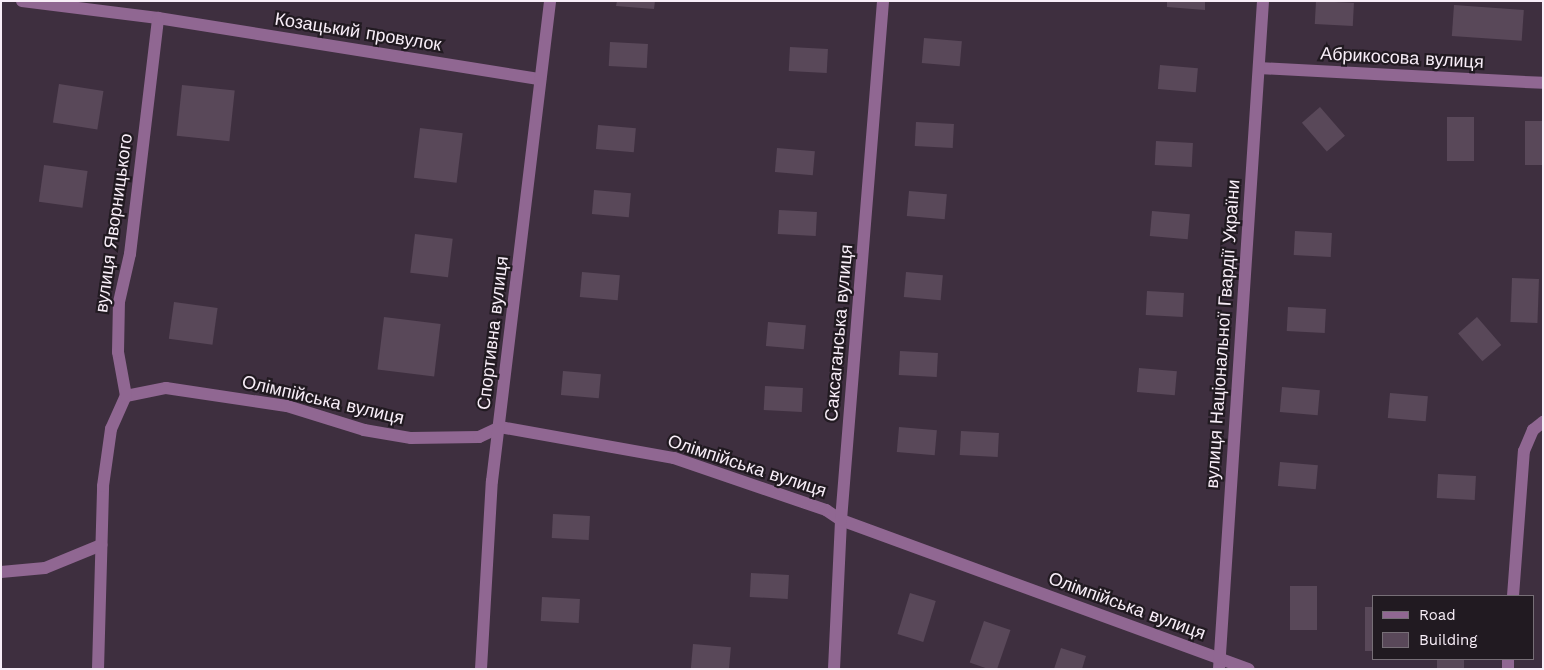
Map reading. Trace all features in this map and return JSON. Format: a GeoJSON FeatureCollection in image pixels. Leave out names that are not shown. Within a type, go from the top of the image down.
{"type":"FeatureCollection","features":[{"type":"Feature","properties":{"kind":"street","name":"Козацький провулок"},"geometry":{"type":"LineString","coordinates":[[22,1],[158,18],[540,79]]}},
{"type":"Feature","properties":{"kind":"street","name":"Спортивна вулиця"},"geometry":{"type":"LineString","coordinates":[[481,669],[492,480],[500,427],[550,1]]}},
{"type":"Feature","properties":{"kind":"street","name":"Саксаганська вулиця"},"geometry":{"type":"LineString","coordinates":[[834,669],[841,520],[883,1]]}},
{"type":"Feature","properties":{"kind":"street","name":"вулиця Національної Гвардії України"},"geometry":{"type":"LineString","coordinates":[[1219,664],[1263,1]]}},
{"type":"Feature","properties":{"kind":"street","name":"вулиця Яворницького"},"geometry":{"type":"LineString","coordinates":[[126,396],[118,352],[119,302],[130,254],[158,18]]}},
{"type":"Feature","properties":{"kind":"street","name":"Абрикосова вулиця"},"geometry":{"type":"LineString","coordinates":[[1259,68],[1543,83]]}},
{"type":"Feature","properties":{"kind":"street","name":"Олімпійська вулиця"},"geometry":{"type":"LineString","coordinates":[[126,396],[166,388],[242,398],[411,438],[480,437],[500,427],[674,458],[826,510],[841,520],[1219,664],[1249,669]]}},
{"type":"Feature","properties":{"kind":"street"},"geometry":{"type":"LineString","coordinates":[[98,669],[101,545],[111,429],[126,396]]}},
{"type":"Feature","properties":{"kind":"street"},"geometry":{"type":"LineString","coordinates":[[1513,595],[1524,451],[1533,430],[1543,422]]}},
{"type":"Feature","properties":{"kind":"street"},"geometry":{"type":"LineString","coordinates":[[1,572],[45,568],[101,545]]}},
{"type":"Feature","properties":{"kind":"building"},"geometry":{"type":"Polygon","coordinates":[[[617,1],[655,1],[654,9],[616,6],[617,1]]]}},
{"type":"Feature","properties":{"kind":"building"},"geometry":{"type":"Polygon","coordinates":[[[1167,1],[1205,1],[1205,10],[1167,7],[1167,1]]]}},
{"type":"Feature","properties":{"kind":"building"},"geometry":{"type":"Polygon","coordinates":[[[1316,1],[1354,3],[1353,26],[1315,24],[1316,1]]]}},
{"type":"Feature","properties":{"kind":"building"},"geometry":{"type":"Polygon","coordinates":[[[1454,5],[1524,10],[1522,41],[1452,36],[1454,5]]]}},
{"type":"Feature","properties":{"kind":"building"},"geometry":{"type":"Polygon","coordinates":[[[924,38],[962,41],[960,66],[922,63],[924,38]]]}},
{"type":"Feature","properties":{"kind":"building"},"geometry":{"type":"Polygon","coordinates":[[[610,42],[648,44],[647,68],[609,66],[610,42]]]}},
{"type":"Feature","properties":{"kind":"building"},"geometry":{"type":"Polygon","coordinates":[[[790,47],[828,49],[827,73],[789,71],[790,47]]]}},
{"type":"Feature","properties":{"kind":"building"},"geometry":{"type":"Polygon","coordinates":[[[1160,65],[1198,68],[1196,92],[1158,89],[1160,65]]]}},
{"type":"Feature","properties":{"kind":"building"},"geometry":{"type":"Polygon","coordinates":[[[59,84],[103,91],[97,130],[53,123],[59,84]]]}},
{"type":"Feature","properties":{"kind":"building"},"geometry":{"type":"Polygon","coordinates":[[[182,85],[235,91],[229,141],[177,136],[182,85]]]}},
{"type":"Feature","properties":{"kind":"building"},"geometry":{"type":"Polygon","coordinates":[[[1320,107],[1345,136],[1327,151],[1302,123],[1320,107]]]}},
{"type":"Feature","properties":{"kind":"building"},"geometry":{"type":"Polygon","coordinates":[[[1447,117],[1474,117],[1474,161],[1447,161],[1447,117]]]}},
{"type":"Feature","properties":{"kind":"building"},"geometry":{"type":"Polygon","coordinates":[[[1525,121],[1543,121],[1543,165],[1525,165],[1525,121]]]}},
{"type":"Feature","properties":{"kind":"building"},"geometry":{"type":"Polygon","coordinates":[[[916,122],[954,124],[953,148],[915,146],[916,122]]]}},
{"type":"Feature","properties":{"kind":"building"},"geometry":{"type":"Polygon","coordinates":[[[598,125],[636,128],[634,152],[596,149],[598,125]]]}},
{"type":"Feature","properties":{"kind":"building"},"geometry":{"type":"Polygon","coordinates":[[[420,128],[463,133],[457,183],[414,178],[420,128]]]}},
{"type":"Feature","properties":{"kind":"building"},"geometry":{"type":"Polygon","coordinates":[[[1156,141],[1193,143],[1192,167],[1155,165],[1156,141]]]}},
{"type":"Feature","properties":{"kind":"building"},"geometry":{"type":"Polygon","coordinates":[[[777,148],[815,151],[813,175],[775,172],[777,148]]]}},
{"type":"Feature","properties":{"kind":"building"},"geometry":{"type":"Polygon","coordinates":[[[44,165],[88,171],[82,208],[39,202],[44,165]]]}},
{"type":"Feature","properties":{"kind":"building"},"geometry":{"type":"Polygon","coordinates":[[[594,190],[631,193],[629,217],[592,214],[594,190]]]}},
{"type":"Feature","properties":{"kind":"building"},"geometry":{"type":"Polygon","coordinates":[[[909,191],[947,194],[945,219],[907,216],[909,191]]]}},
{"type":"Feature","properties":{"kind":"building"},"geometry":{"type":"Polygon","coordinates":[[[779,210],[817,212],[816,236],[778,234],[779,210]]]}},
{"type":"Feature","properties":{"kind":"building"},"geometry":{"type":"Polygon","coordinates":[[[1152,211],[1190,214],[1188,239],[1150,236],[1152,211]]]}},
{"type":"Feature","properties":{"kind":"building"},"geometry":{"type":"Polygon","coordinates":[[[1295,231],[1332,233],[1331,257],[1294,255],[1295,231]]]}},
{"type":"Feature","properties":{"kind":"building"},"geometry":{"type":"Polygon","coordinates":[[[415,234],[453,239],[448,277],[410,273],[415,234]]]}},
{"type":"Feature","properties":{"kind":"building"},"geometry":{"type":"Polygon","coordinates":[[[582,272],[620,275],[618,300],[580,297],[582,272]]]}},
{"type":"Feature","properties":{"kind":"building"},"geometry":{"type":"Polygon","coordinates":[[[906,272],[943,275],[941,300],[904,297],[906,272]]]}},
{"type":"Feature","properties":{"kind":"building"},"geometry":{"type":"Polygon","coordinates":[[[1512,278],[1539,279],[1537,323],[1510,322],[1512,278]]]}},
{"type":"Feature","properties":{"kind":"building"},"geometry":{"type":"Polygon","coordinates":[[[1147,291],[1184,293],[1183,317],[1146,315],[1147,291]]]}},
{"type":"Feature","properties":{"kind":"building"},"geometry":{"type":"Polygon","coordinates":[[[174,302],[218,308],[212,345],[169,339],[174,302]]]}},
{"type":"Feature","properties":{"kind":"building"},"geometry":{"type":"Polygon","coordinates":[[[1288,307],[1326,309],[1325,333],[1287,331],[1288,307]]]}},
{"type":"Feature","properties":{"kind":"building"},"geometry":{"type":"Polygon","coordinates":[[[384,317],[441,324],[434,377],[378,370],[384,317]]]}},
{"type":"Feature","properties":{"kind":"building"},"geometry":{"type":"Polygon","coordinates":[[[1477,317],[1501,345],[1482,361],[1458,333],[1477,317]]]}},
{"type":"Feature","properties":{"kind":"building"},"geometry":{"type":"Polygon","coordinates":[[[768,322],[806,325],[804,349],[766,346],[768,322]]]}},
{"type":"Feature","properties":{"kind":"building"},"geometry":{"type":"Polygon","coordinates":[[[900,351],[938,353],[937,377],[899,375],[900,351]]]}},
{"type":"Feature","properties":{"kind":"building"},"geometry":{"type":"Polygon","coordinates":[[[1139,368],[1177,371],[1175,395],[1137,392],[1139,368]]]}},
{"type":"Feature","properties":{"kind":"building"},"geometry":{"type":"Polygon","coordinates":[[[563,371],[601,374],[599,398],[561,395],[563,371]]]}},
{"type":"Feature","properties":{"kind":"building"},"geometry":{"type":"Polygon","coordinates":[[[765,386],[803,388],[802,412],[764,410],[765,386]]]}},
{"type":"Feature","properties":{"kind":"building"},"geometry":{"type":"Polygon","coordinates":[[[1282,387],[1320,390],[1318,415],[1280,412],[1282,387]]]}},
{"type":"Feature","properties":{"kind":"building"},"geometry":{"type":"Polygon","coordinates":[[[1390,393],[1428,396],[1426,421],[1388,418],[1390,393]]]}},
{"type":"Feature","properties":{"kind":"building"},"geometry":{"type":"Polygon","coordinates":[[[899,427],[937,430],[935,455],[897,452],[899,427]]]}},
{"type":"Feature","properties":{"kind":"building"},"geometry":{"type":"Polygon","coordinates":[[[961,431],[999,433],[998,457],[960,455],[961,431]]]}},
{"type":"Feature","properties":{"kind":"building"},"geometry":{"type":"Polygon","coordinates":[[[1280,462],[1318,465],[1316,489],[1278,486],[1280,462]]]}},
{"type":"Feature","properties":{"kind":"building"},"geometry":{"type":"Polygon","coordinates":[[[1438,474],[1476,476],[1475,500],[1437,498],[1438,474]]]}},
{"type":"Feature","properties":{"kind":"building"},"geometry":{"type":"Polygon","coordinates":[[[553,514],[590,516],[589,540],[552,538],[553,514]]]}},
{"type":"Feature","properties":{"kind":"building"},"geometry":{"type":"Polygon","coordinates":[[[751,573],[789,575],[788,599],[750,597],[751,573]]]}},
{"type":"Feature","properties":{"kind":"building"},"geometry":{"type":"Polygon","coordinates":[[[1290,586],[1317,586],[1317,630],[1290,630],[1290,586]]]}},
{"type":"Feature","properties":{"kind":"building"},"geometry":{"type":"Polygon","coordinates":[[[910,593],[936,601],[923,642],[897,634],[910,593]]]}},
{"type":"Feature","properties":{"kind":"building"},"geometry":{"type":"Polygon","coordinates":[[[542,597],[580,599],[579,623],[541,621],[542,597]]]}},
{"type":"Feature","properties":{"kind":"building"},"geometry":{"type":"Polygon","coordinates":[[[1365,607],[1372,607],[1372,651],[1365,651],[1365,607]]]}},
{"type":"Feature","properties":{"kind":"building"},"geometry":{"type":"Polygon","coordinates":[[[984,621],[1010,630],[997,669],[988,669],[970,663],[984,621]]]}},
{"type":"Feature","properties":{"kind":"building"},"geometry":{"type":"Polygon","coordinates":[[[693,644],[731,647],[729,669],[691,668],[693,644]]]}},
{"type":"Feature","properties":{"kind":"building"},"geometry":{"type":"Polygon","coordinates":[[[1061,648],[1086,656],[1082,669],[1054,669],[1061,648]]]}},
{"type":"Feature","properties":{"kind":"building"},"geometry":{"type":"Polygon","coordinates":[[[1437,660],[1464,660],[1464,669],[1437,669],[1437,660]]]}}]}
